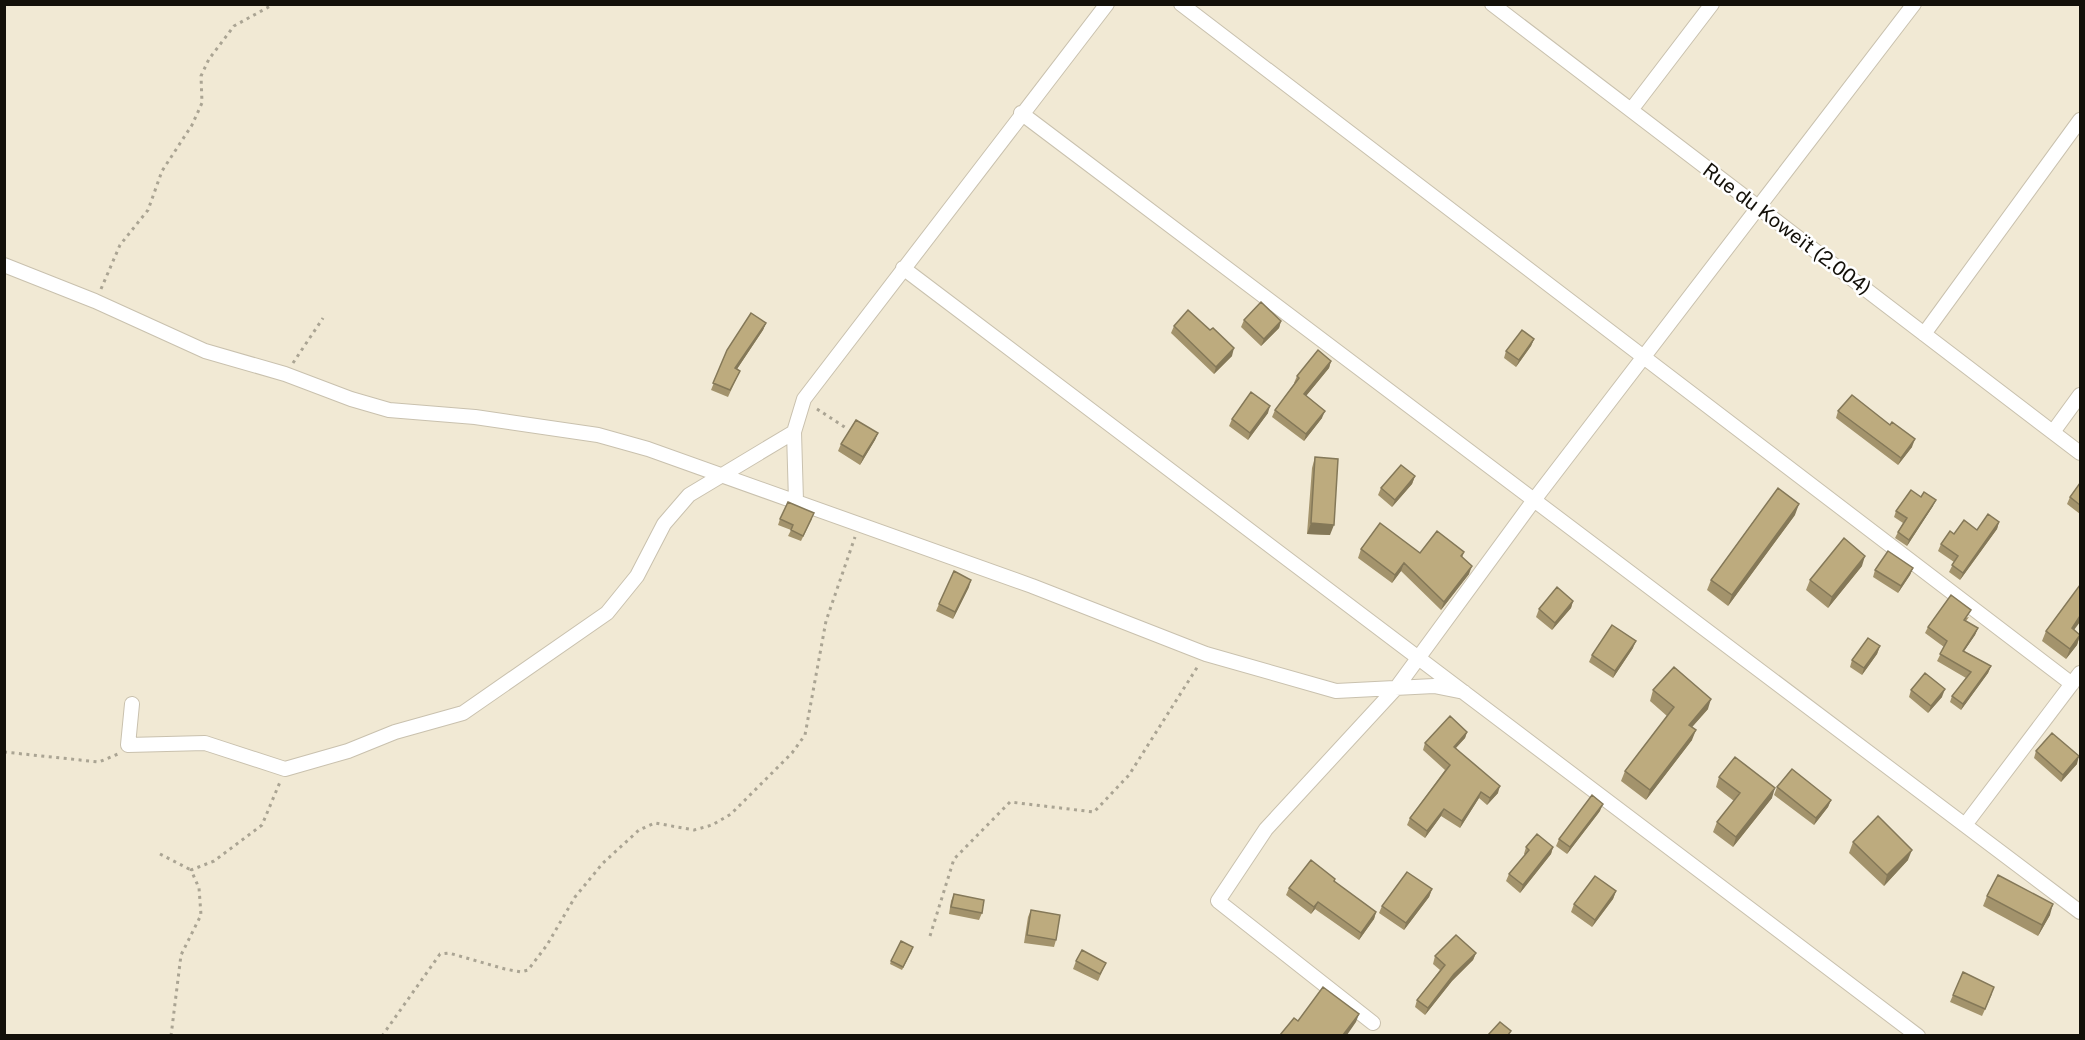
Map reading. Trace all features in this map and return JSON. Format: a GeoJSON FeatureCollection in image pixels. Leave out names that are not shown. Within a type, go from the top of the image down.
{"type":"FeatureCollection","features":[{"type":"Feature","properties":{"kind":"street"},"geometry":{"type":"LineString","coordinates":[[796,501],[794,432],[804,399],[1021,113],[1107,4]]}},
{"type":"Feature","properties":{"kind":"street"},"geometry":{"type":"LineString","coordinates":[[1181,4],[1645,358],[2076,678],[1965,825]]}},
{"type":"Feature","properties":{"kind":"street","name":"Rue du Koweït (2.004)"},"geometry":{"type":"LineString","coordinates":[[1492,4],[2080,453]]}},
{"type":"Feature","properties":{"kind":"street"},"geometry":{"type":"LineString","coordinates":[[1508,16],[1516,4]]}},
{"type":"Feature","properties":{"kind":"street"},"geometry":{"type":"LineString","coordinates":[[1631,110],[1712,4]]}},
{"type":"Feature","properties":{"kind":"street"},"geometry":{"type":"LineString","coordinates":[[1373,1023],[1218,901],[1266,829],[1397,687],[1534,500],[1760,209],[1914,4]]}},
{"type":"Feature","properties":{"kind":"street"},"geometry":{"type":"LineString","coordinates":[[1021,113],[2080,912]]}},
{"type":"Feature","properties":{"kind":"street"},"geometry":{"type":"LineString","coordinates":[[1924,334],[2080,120]]}},
{"type":"Feature","properties":{"kind":"street"},"geometry":{"type":"LineString","coordinates":[[4,266],[95,301],[205,351],[285,374],[351,399],[389,410],[475,417],[598,435],[724,474],[1032,586],[1206,654],[1336,691],[1434,686],[1464,692]]}},
{"type":"Feature","properties":{"kind":"street"},"geometry":{"type":"LineString","coordinates":[[903,268],[1918,1035]]}},
{"type":"Feature","properties":{"kind":"street"},"geometry":{"type":"LineString","coordinates":[[2053,432],[2080,396]]}},
{"type":"Feature","properties":{"kind":"street"},"geometry":{"type":"LineString","coordinates":[[132,704],[128,745],[205,743],[285,770],[338,754],[395,732],[463,713],[607,613],[637,576],[655,539],[678,505],[689,495],[794,432]]}},
{"type":"Feature","properties":{"kind":"path"},"geometry":{"type":"LineString","coordinates":[[95,301],[120,245],[148,210],[162,171],[192,125],[202,103],[201,76],[209,59],[234,26],[274,4]]}},
{"type":"Feature","properties":{"kind":"path"},"geometry":{"type":"LineString","coordinates":[[285,374],[323,318]]}},
{"type":"Feature","properties":{"kind":"path"},"geometry":{"type":"LineString","coordinates":[[804,399],[846,428]]}},
{"type":"Feature","properties":{"kind":"path"},"geometry":{"type":"LineString","coordinates":[[382,1035],[434,961],[444,952],[521,972],[528,970],[575,897],[603,863],[639,830],[655,823],[694,830],[712,825],[730,814],[792,753],[805,735],[826,621],[860,524]]}},
{"type":"Feature","properties":{"kind":"path"},"geometry":{"type":"LineString","coordinates":[[930,936],[950,865],[1010,802],[1094,812],[1129,775],[1206,654]]}},
{"type":"Feature","properties":{"kind":"path"},"geometry":{"type":"LineString","coordinates":[[4,752],[99,762],[113,758],[128,745]]}},
{"type":"Feature","properties":{"kind":"path"},"geometry":{"type":"LineString","coordinates":[[191,870],[214,861],[262,825],[285,770]]}},
{"type":"Feature","properties":{"kind":"path"},"geometry":{"type":"LineString","coordinates":[[160,854],[191,870],[201,898],[201,915],[182,955],[171,1035]]}},
{"type":"Feature","properties":{"kind":"building"},"geometry":{"type":"Polygon","coordinates":[[[1261,302],[1281,321],[1264,339],[1244,320],[1261,302]]]}},
{"type":"Feature","properties":{"kind":"building"},"geometry":{"type":"Polygon","coordinates":[[[1188,310],[1210,330],[1213,328],[1234,348],[1216,367],[1174,326],[1188,310]]]}},
{"type":"Feature","properties":{"kind":"building"},"geometry":{"type":"Polygon","coordinates":[[[751,313],[766,323],[735,368],[740,371],[730,390],[713,383],[727,350],[751,313]]]}},
{"type":"Feature","properties":{"kind":"building"},"geometry":{"type":"Polygon","coordinates":[[[1522,330],[1534,339],[1519,360],[1506,351],[1522,330]]]}},
{"type":"Feature","properties":{"kind":"building"},"geometry":{"type":"Polygon","coordinates":[[[1318,350],[1331,361],[1304,394],[1325,411],[1306,434],[1275,410],[1299,378],[1297,376],[1318,350]]]}},
{"type":"Feature","properties":{"kind":"building"},"geometry":{"type":"Polygon","coordinates":[[[1251,392],[1270,406],[1250,433],[1232,419],[1251,392]]]}},
{"type":"Feature","properties":{"kind":"building"},"geometry":{"type":"Polygon","coordinates":[[[1852,395],[1890,425],[1892,422],[1915,439],[1901,458],[1838,411],[1852,395]]]}},
{"type":"Feature","properties":{"kind":"building"},"geometry":{"type":"Polygon","coordinates":[[[856,420],[878,433],[863,457],[841,444],[856,420]]]}},
{"type":"Feature","properties":{"kind":"building"},"geometry":{"type":"Polygon","coordinates":[[[1315,457],[1338,459],[1334,525],[1311,523],[1315,457]]]}},
{"type":"Feature","properties":{"kind":"building"},"geometry":{"type":"Polygon","coordinates":[[[1401,465],[1415,476],[1395,500],[1381,488],[1401,465]]]}},
{"type":"Feature","properties":{"kind":"building"},"geometry":{"type":"Polygon","coordinates":[[[2080,483],[2080,505],[2070,497],[2080,483]]]}},
{"type":"Feature","properties":{"kind":"building"},"geometry":{"type":"Polygon","coordinates":[[[1778,488],[1799,504],[1732,595],[1711,580],[1778,488]]]}},
{"type":"Feature","properties":{"kind":"building"},"geometry":{"type":"Polygon","coordinates":[[[1911,490],[1921,497],[1924,492],[1936,500],[1909,540],[1898,532],[1907,518],[1896,511],[1911,490]]]}},
{"type":"Feature","properties":{"kind":"building"},"geometry":{"type":"Polygon","coordinates":[[[788,502],[814,513],[803,536],[791,530],[793,525],[780,519],[788,502]]]}},
{"type":"Feature","properties":{"kind":"building"},"geometry":{"type":"Polygon","coordinates":[[[1988,514],[1999,522],[1963,573],[1952,565],[1958,556],[1941,544],[1950,531],[1954,534],[1964,520],[1977,530],[1988,514]]]}},
{"type":"Feature","properties":{"kind":"building"},"geometry":{"type":"Polygon","coordinates":[[[1380,523],[1420,553],[1437,531],[1464,552],[1461,556],[1472,566],[1444,602],[1404,563],[1395,575],[1361,549],[1380,523]]]}},
{"type":"Feature","properties":{"kind":"building"},"geometry":{"type":"Polygon","coordinates":[[[1844,538],[1865,556],[1832,597],[1810,580],[1844,538]]]}},
{"type":"Feature","properties":{"kind":"building"},"geometry":{"type":"Polygon","coordinates":[[[1888,551],[1913,568],[1901,586],[1875,570],[1888,551]]]}},
{"type":"Feature","properties":{"kind":"building"},"geometry":{"type":"Polygon","coordinates":[[[954,571],[971,580],[955,612],[939,604],[954,571]]]}},
{"type":"Feature","properties":{"kind":"building"},"geometry":{"type":"Polygon","coordinates":[[[2080,585],[2080,616],[2072,628],[2080,635],[2070,649],[2046,631],[2080,585]]]}},
{"type":"Feature","properties":{"kind":"building"},"geometry":{"type":"Polygon","coordinates":[[[1557,587],[1573,601],[1555,623],[1539,609],[1557,587]]]}},
{"type":"Feature","properties":{"kind":"building"},"geometry":{"type":"Polygon","coordinates":[[[1951,595],[1971,610],[1964,620],[1978,628],[1963,651],[1991,666],[1963,704],[1952,696],[1971,672],[1940,654],[1947,641],[1928,627],[1951,595]]]}},
{"type":"Feature","properties":{"kind":"building"},"geometry":{"type":"Polygon","coordinates":[[[1612,625],[1636,641],[1615,671],[1592,655],[1612,625]]]}},
{"type":"Feature","properties":{"kind":"building"},"geometry":{"type":"Polygon","coordinates":[[[1868,638],[1880,646],[1864,668],[1852,660],[1868,638]]]}},
{"type":"Feature","properties":{"kind":"building"},"geometry":{"type":"Polygon","coordinates":[[[1674,667],[1711,699],[1689,725],[1696,730],[1650,790],[1625,771],[1674,707],[1653,690],[1674,667]]]}},
{"type":"Feature","properties":{"kind":"building"},"geometry":{"type":"Polygon","coordinates":[[[1925,673],[1945,689],[1931,706],[1911,690],[1925,673]]]}},
{"type":"Feature","properties":{"kind":"building"},"geometry":{"type":"Polygon","coordinates":[[[1450,716],[1467,732],[1454,747],[1500,786],[1490,798],[1481,792],[1462,821],[1444,809],[1427,831],[1410,818],[1450,765],[1425,743],[1450,716]]]}},
{"type":"Feature","properties":{"kind":"building"},"geometry":{"type":"Polygon","coordinates":[[[2052,733],[2079,756],[2063,775],[2036,751],[2052,733]]]}},
{"type":"Feature","properties":{"kind":"building"},"geometry":{"type":"Polygon","coordinates":[[[1735,757],[1775,788],[1736,837],[1717,822],[1740,793],[1719,777],[1735,757]]]}},
{"type":"Feature","properties":{"kind":"building"},"geometry":{"type":"Polygon","coordinates":[[[1792,769],[1831,800],[1816,818],[1777,787],[1792,769]]]}},
{"type":"Feature","properties":{"kind":"building"},"geometry":{"type":"Polygon","coordinates":[[[1592,795],[1603,804],[1570,847],[1559,839],[1592,795]]]}},
{"type":"Feature","properties":{"kind":"building"},"geometry":{"type":"Polygon","coordinates":[[[1878,816],[1912,850],[1887,875],[1853,842],[1878,816]]]}},
{"type":"Feature","properties":{"kind":"building"},"geometry":{"type":"Polygon","coordinates":[[[1537,834],[1553,847],[1523,885],[1509,874],[1529,850],[1526,847],[1537,834]]]}},
{"type":"Feature","properties":{"kind":"building"},"geometry":{"type":"Polygon","coordinates":[[[1311,860],[1335,879],[1334,881],[1376,912],[1361,933],[1318,902],[1314,907],[1289,888],[1311,860]]]}},
{"type":"Feature","properties":{"kind":"building"},"geometry":{"type":"Polygon","coordinates":[[[1407,872],[1432,889],[1406,923],[1382,906],[1407,872]]]}},
{"type":"Feature","properties":{"kind":"building"},"geometry":{"type":"Polygon","coordinates":[[[1998,875],[2053,904],[2042,925],[1987,896],[1998,875]]]}},
{"type":"Feature","properties":{"kind":"building"},"geometry":{"type":"Polygon","coordinates":[[[1595,876],[1616,891],[1595,920],[1574,904],[1595,876]]]}},
{"type":"Feature","properties":{"kind":"building"},"geometry":{"type":"Polygon","coordinates":[[[954,894],[984,900],[982,913],[951,907],[954,894]]]}},
{"type":"Feature","properties":{"kind":"building"},"geometry":{"type":"Polygon","coordinates":[[[1031,910],[1060,915],[1056,940],[1027,935],[1031,910]]]}},
{"type":"Feature","properties":{"kind":"building"},"geometry":{"type":"Polygon","coordinates":[[[1456,935],[1476,953],[1454,974],[1428,1008],[1417,1000],[1445,965],[1435,956],[1456,935]]]}},
{"type":"Feature","properties":{"kind":"building"},"geometry":{"type":"Polygon","coordinates":[[[901,941],[913,947],[903,967],[891,961],[901,941]]]}},
{"type":"Feature","properties":{"kind":"building"},"geometry":{"type":"Polygon","coordinates":[[[1082,950],[1106,963],[1100,974],[1076,961],[1082,950]]]}},
{"type":"Feature","properties":{"kind":"building"},"geometry":{"type":"Polygon","coordinates":[[[1963,972],[1994,987],[1985,1009],[1953,995],[1963,972]]]}},
{"type":"Feature","properties":{"kind":"building"},"geometry":{"type":"Polygon","coordinates":[[[1323,987],[1359,1014],[1343,1035],[1280,1035],[1294,1018],[1298,1021],[1323,987]]]}},
{"type":"Feature","properties":{"kind":"building"},"geometry":{"type":"Polygon","coordinates":[[[1500,1022],[1511,1031],[1508,1035],[1488,1035],[1500,1022]]]}}]}
